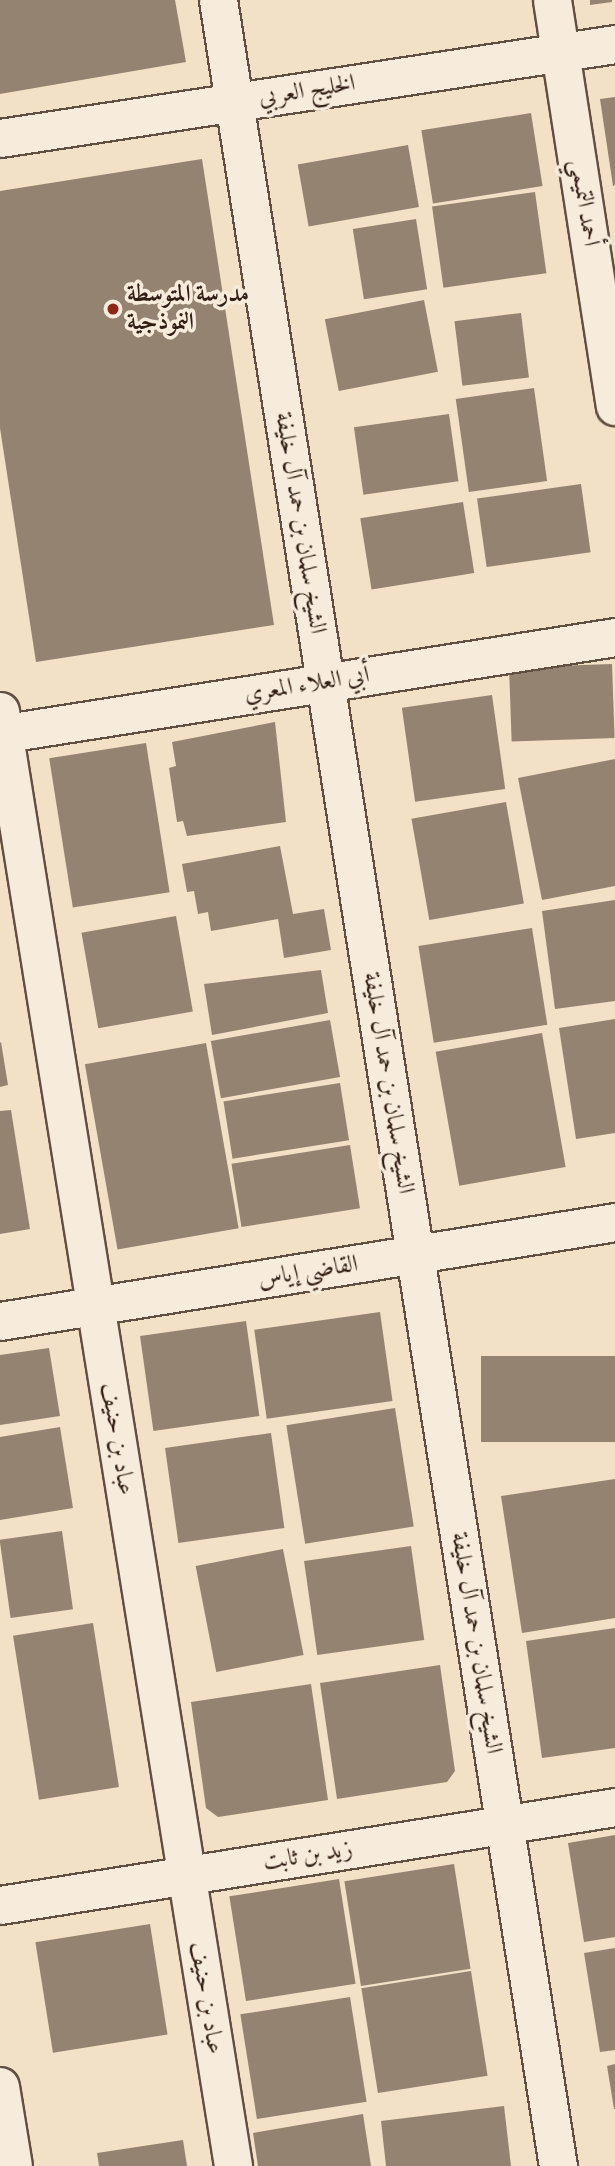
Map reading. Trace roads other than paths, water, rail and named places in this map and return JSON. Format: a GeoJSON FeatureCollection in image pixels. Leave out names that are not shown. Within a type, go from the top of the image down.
{"type":"FeatureCollection","features":[{"type":"Feature","properties":{"kind":"main road"},"geometry":{"type":"LineString","coordinates":[[0,2087],[13,2166]]}},
{"type":"Feature","properties":{"kind":"street","name":"الشيخ سلمان بن حمد آل خليفة"},"geometry":{"type":"LineString","coordinates":[[218,0],[558,2166]]}},
{"type":"Feature","properties":{"kind":"street","name":"أحمد التميمي"},"geometry":{"type":"LineString","coordinates":[[552,0],[615,406]]}},
{"type":"Feature","properties":{"kind":"street","name":"الخليج العربي"},"geometry":{"type":"LineString","coordinates":[[0,138],[615,44]]}},
{"type":"Feature","properties":{"kind":"street","name":"أبي العلاء المعري"},"geometry":{"type":"LineString","coordinates":[[1,726],[325,683],[615,637]]}},
{"type":"Feature","properties":{"kind":"street","name":"عباد بن حنيف"},"geometry":{"type":"LineString","coordinates":[[1,726],[233,2166]]}},
{"type":"Feature","properties":{"kind":"street","name":"القاضي إياس"},"geometry":{"type":"LineString","coordinates":[[0,1321],[615,1222]]}},
{"type":"Feature","properties":{"kind":"street","name":"زيد بن ثابت"},"geometry":{"type":"LineString","coordinates":[[0,1905],[615,1807]]}},
{"type":"Feature","properties":{"kind":"place","name":"مدرسة المتوسطة النموذجية"},"geometry":{"type":"Point","coordinates":[113,309]}}]}
